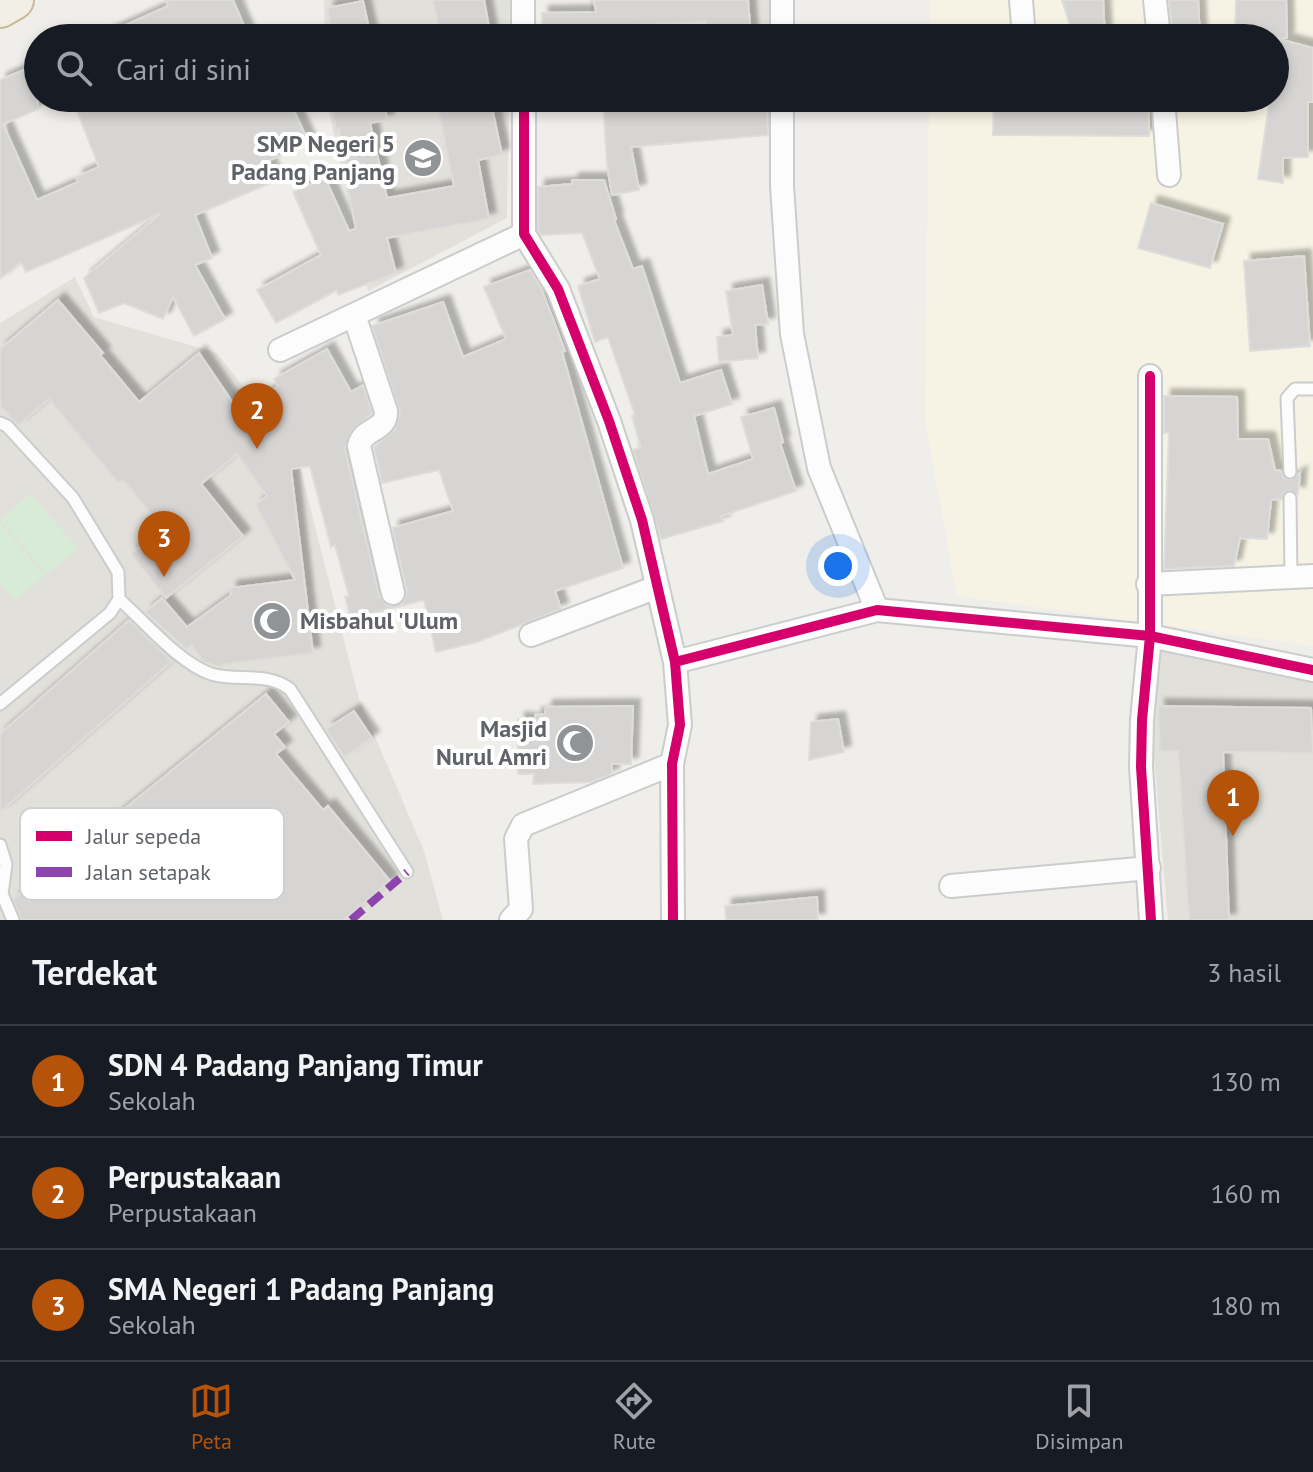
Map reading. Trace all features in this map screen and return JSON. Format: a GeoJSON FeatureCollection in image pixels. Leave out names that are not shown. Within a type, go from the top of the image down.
{"type":"FeatureCollection","features":[{"type":"Feature","properties":{"kind":"highway"},"geometry":{"type":"LineString","coordinates":[[0,8],[14,0]]}},
{"type":"Feature","properties":{"kind":"street"},"geometry":{"type":"LineString","coordinates":[[523,0],[523,24]]}},
{"type":"Feature","properties":{"kind":"street"},"geometry":{"type":"LineString","coordinates":[[782,0],[782,24]]}},
{"type":"Feature","properties":{"kind":"street"},"geometry":{"type":"LineString","coordinates":[[1021,0],[1023,24]]}},
{"type":"Feature","properties":{"kind":"street"},"geometry":{"type":"LineString","coordinates":[[1155,0],[1158,24]]}},
{"type":"Feature","properties":{"kind":"street"},"geometry":{"type":"LineString","coordinates":[[524,112],[524,234],[558,289],[609,421],[642,520],[675,662],[680,725],[672,764],[673,920]]}},
{"type":"Feature","properties":{"kind":"street"},"geometry":{"type":"LineString","coordinates":[[782,112],[782,186],[792,334],[819,468],[877,610]]}},
{"type":"Feature","properties":{"kind":"street"},"geometry":{"type":"LineString","coordinates":[[1164,112],[1169,175]]}},
{"type":"Feature","properties":{"kind":"street"},"geometry":{"type":"LineString","coordinates":[[280,350],[524,234]]}},
{"type":"Feature","properties":{"kind":"street"},"geometry":{"type":"LineString","coordinates":[[354,315],[386,411],[383,425],[365,434],[359,446],[393,593]]}},
{"type":"Feature","properties":{"kind":"street"},"geometry":{"type":"LineString","coordinates":[[1150,376],[1150,636],[1141,767],[1151,920]]}},
{"type":"Feature","properties":{"kind":"street"},"geometry":{"type":"LineString","coordinates":[[1148,584],[1302,577]]}},
{"type":"Feature","properties":{"kind":"street"},"geometry":{"type":"LineString","coordinates":[[531,635],[657,587]]}},
{"type":"Feature","properties":{"kind":"street"},"geometry":{"type":"LineString","coordinates":[[675,662],[877,610],[1150,636],[1313,670]]}},
{"type":"Feature","properties":{"kind":"street"},"geometry":{"type":"LineString","coordinates":[[511,920],[521,909],[516,839],[523,825],[672,764]]}},
{"type":"Feature","properties":{"kind":"street"},"geometry":{"type":"LineString","coordinates":[[951,886],[1149,868]]}},
{"type":"Feature","properties":{"kind":"lane"},"geometry":{"type":"LineString","coordinates":[[1290,472],[1287,398],[1295,389],[1313,389]]}},
{"type":"Feature","properties":{"kind":"lane"},"geometry":{"type":"LineString","coordinates":[[0,423],[7,426],[73,498],[118,572],[119,599],[110,613],[0,704]]}},
{"type":"Feature","properties":{"kind":"lane"},"geometry":{"type":"LineString","coordinates":[[1290,498],[1302,577]]}},
{"type":"Feature","properties":{"kind":"lane"},"geometry":{"type":"LineString","coordinates":[[119,599],[193,667],[224,677],[266,678],[281,682],[290,689],[407,872]]}},
{"type":"Feature","properties":{"kind":"lane"},"geometry":{"type":"LineString","coordinates":[[0,845],[6,864],[2,894],[13,920]]}},
{"type":"Feature","properties":{"kind":"shaded area"},"geometry":{"type":"Polygon","coordinates":[[[324,0],[510,0],[509,24],[325,24],[324,0]]]}},
{"type":"Feature","properties":{"kind":"shaded area"},"geometry":{"type":"Polygon","coordinates":[[[590,0],[771,0],[772,24],[592,24],[590,0]]]}},
{"type":"Feature","properties":{"kind":"shaded area"},"geometry":{"type":"Polygon","coordinates":[[[930,0],[1313,0],[1313,646],[957,596],[925,421],[929,112],[1289,112],[1289,24],[930,24],[930,0]]]}},
{"type":"Feature","properties":{"kind":"shaded area","name":"SMP Negeri 5 Padang Panjang"},"geometry":{"type":"Polygon","coordinates":[[[329,112],[509,112],[507,218],[368,291],[329,112]]]}},
{"type":"Feature","properties":{"kind":"shaded area"},"geometry":{"type":"Polygon","coordinates":[[[75,277],[94,317],[217,353],[297,456],[359,699],[424,851],[443,920],[0,920],[0,323],[75,277]]]}},
{"type":"Feature","properties":{"kind":"shaded area"},"geometry":{"type":"Polygon","coordinates":[[[1159,650],[1313,681],[1313,920],[1168,920],[1151,721],[1159,650]]]}},
{"type":"Feature","properties":{"kind":"green space"},"geometry":{"type":"Polygon","coordinates":[[[30,494],[78,548],[47,574],[0,520],[30,494]]]}},
{"type":"Feature","properties":{"kind":"green space"},"geometry":{"type":"Polygon","coordinates":[[[0,523],[45,575],[15,601],[0,583],[0,523]]]}},
{"type":"Feature","properties":{"kind":"building"},"geometry":{"type":"Polygon","coordinates":[[[166,0],[233,0],[243,24],[128,24],[168,6],[166,0]]]}},
{"type":"Feature","properties":{"kind":"building"},"geometry":{"type":"Polygon","coordinates":[[[433,0],[484,0],[488,24],[438,24],[433,0]]]}},
{"type":"Feature","properties":{"kind":"building"},"geometry":{"type":"Polygon","coordinates":[[[594,0],[748,0],[750,24],[706,24],[706,21],[542,24],[542,13],[596,12],[594,0]]]}},
{"type":"Feature","properties":{"kind":"building"},"geometry":{"type":"Polygon","coordinates":[[[1062,0],[1103,0],[1104,24],[1070,24],[1062,0]]]}},
{"type":"Feature","properties":{"kind":"building"},"geometry":{"type":"Polygon","coordinates":[[[1169,0],[1198,0],[1199,24],[1172,24],[1169,0]]]}},
{"type":"Feature","properties":{"kind":"building"},"geometry":{"type":"Polygon","coordinates":[[[1236,0],[1286,0],[1287,24],[1235,24],[1236,0]]]}},
{"type":"Feature","properties":{"kind":"building"},"geometry":{"type":"Polygon","coordinates":[[[363,1],[368,24],[330,24],[327,8],[363,1]]]}},
{"type":"Feature","properties":{"kind":"building"},"geometry":{"type":"Polygon","coordinates":[[[1289,42],[1313,48],[1313,102],[1308,102],[1308,157],[1283,158],[1283,183],[1258,179],[1268,112],[1289,112],[1289,42]]]}},
{"type":"Feature","properties":{"kind":"building"},"geometry":{"type":"Polygon","coordinates":[[[24,70],[24,112],[31,112],[3,124],[37,200],[78,182],[76,177],[99,167],[77,112],[295,112],[309,143],[268,161],[275,181],[195,215],[212,258],[195,265],[225,319],[194,336],[173,297],[163,319],[124,303],[99,313],[84,278],[160,214],[26,272],[21,262],[0,279],[0,80],[24,70]]]}},
{"type":"Feature","properties":{"kind":"building"},"geometry":{"type":"Polygon","coordinates":[[[333,112],[386,112],[387,120],[370,123],[387,198],[454,186],[439,112],[493,112],[502,155],[478,160],[489,219],[387,238],[396,273],[338,295],[337,290],[276,323],[257,290],[321,255],[293,192],[325,178],[349,231],[356,229],[344,170],[348,168],[339,129],[336,131],[333,112]]]}},
{"type":"Feature","properties":{"kind":"building"},"geometry":{"type":"Polygon","coordinates":[[[604,112],[767,112],[768,135],[631,147],[639,190],[612,195],[604,112]]]}},
{"type":"Feature","properties":{"kind":"building"},"geometry":{"type":"Polygon","coordinates":[[[994,112],[1149,112],[1149,136],[993,135],[994,112]]]}},
{"type":"Feature","properties":{"kind":"building"},"geometry":{"type":"Polygon","coordinates":[[[572,180],[604,180],[614,220],[633,269],[642,266],[680,383],[721,370],[732,404],[694,416],[708,474],[753,459],[741,417],[774,408],[783,442],[780,443],[796,491],[721,516],[723,521],[661,539],[633,450],[641,448],[632,416],[635,415],[608,337],[595,342],[578,286],[600,279],[582,233],[541,235],[538,230],[538,187],[572,184],[572,180]]]}},
{"type":"Feature","properties":{"kind":"building"},"geometry":{"type":"Polygon","coordinates":[[[1151,203],[1223,224],[1210,268],[1138,248],[1151,203]]]}},
{"type":"Feature","properties":{"kind":"building"},"geometry":{"type":"Polygon","coordinates":[[[1304,256],[1310,346],[1250,351],[1244,261],[1304,256]]]}},
{"type":"Feature","properties":{"kind":"building"},"geometry":{"type":"Polygon","coordinates":[[[530,270],[541,288],[565,351],[562,352],[623,568],[555,591],[561,609],[477,642],[436,652],[424,600],[351,619],[345,597],[349,596],[335,545],[331,547],[310,466],[291,469],[313,653],[220,667],[204,662],[191,645],[186,649],[145,612],[162,598],[187,627],[231,595],[230,588],[295,580],[256,505],[267,496],[237,454],[201,484],[243,536],[166,598],[131,554],[163,528],[123,480],[118,483],[49,399],[18,425],[0,406],[0,349],[58,300],[139,402],[199,353],[240,413],[278,386],[274,379],[327,349],[351,392],[363,385],[372,413],[351,431],[345,449],[379,596],[388,606],[397,606],[403,603],[407,591],[392,528],[453,511],[439,470],[382,483],[374,447],[395,430],[400,412],[372,326],[443,302],[463,357],[506,339],[484,287],[530,270]]]}},
{"type":"Feature","properties":{"kind":"building"},"geometry":{"type":"Polygon","coordinates":[[[762,285],[768,324],[755,325],[758,358],[719,362],[717,337],[733,335],[726,291],[762,285]]]}},
{"type":"Feature","properties":{"kind":"building"},"geometry":{"type":"Polygon","coordinates":[[[1164,396],[1237,397],[1238,439],[1268,439],[1275,470],[1281,471],[1283,477],[1290,480],[1300,473],[1298,494],[1289,490],[1283,493],[1282,499],[1271,500],[1267,539],[1240,538],[1234,566],[1164,569],[1169,432],[1164,433],[1164,396]]]}},
{"type":"Feature","properties":{"kind":"building"},"geometry":{"type":"Polygon","coordinates":[[[129,620],[172,661],[0,812],[0,734],[129,620]]]}},
{"type":"Feature","properties":{"kind":"building"},"geometry":{"type":"Polygon","coordinates":[[[266,694],[289,722],[274,734],[285,747],[276,754],[323,810],[328,806],[390,881],[344,920],[21,920],[13,899],[20,893],[20,900],[284,900],[284,808],[125,808],[266,694]]]}},
{"type":"Feature","properties":{"kind":"building","name":"Masjid Nurul Amri"},"geometry":{"type":"Polygon","coordinates":[[[633,706],[631,764],[612,764],[612,774],[591,782],[533,784],[534,774],[518,774],[518,719],[535,721],[535,715],[545,714],[546,707],[633,706]]]}},
{"type":"Feature","properties":{"kind":"building"},"geometry":{"type":"Polygon","coordinates":[[[1158,706],[1311,708],[1313,753],[1223,752],[1229,920],[1189,920],[1178,751],[1160,751],[1158,706]]]}},
{"type":"Feature","properties":{"kind":"building"},"geometry":{"type":"Polygon","coordinates":[[[354,711],[372,738],[344,757],[326,729],[354,711]]]}},
{"type":"Feature","properties":{"kind":"building"},"geometry":{"type":"Polygon","coordinates":[[[838,719],[844,752],[809,760],[811,722],[838,719]]]}},
{"type":"Feature","properties":{"kind":"building"},"geometry":{"type":"Polygon","coordinates":[[[817,897],[818,920],[726,920],[725,906],[817,897]]]}},
{"type":"Feature","properties":{"kind":"marked path"},"geometry":{"type":"LineString","coordinates":[[351,920],[407,872]]}},
{"type":"Feature","properties":{"kind":"cycle path"},"geometry":{"type":"LineString","coordinates":[[524,112],[524,234],[558,289],[609,421],[642,520],[675,662]]}},
{"type":"Feature","properties":{"kind":"cycle path"},"geometry":{"type":"LineString","coordinates":[[1150,376],[1150,636],[1141,767],[1151,920]]}},
{"type":"Feature","properties":{"kind":"cycle path"},"geometry":{"type":"LineString","coordinates":[[673,920],[672,764],[680,725],[675,662],[877,610],[1150,636],[1313,670]]}},
{"type":"Feature","properties":{"kind":"place","name":"SMP Negeri 5 Padang Panjang"},"geometry":{"type":"Point","coordinates":[423,158]}},
{"type":"Feature","properties":{"kind":"place","name":"Perpustakaan"},"geometry":{"type":"Point","coordinates":[257,449]}},
{"type":"Feature","properties":{"kind":"place","name":"SMA Negeri 1 Padang Panjang"},"geometry":{"type":"Point","coordinates":[164,577]}},
{"type":"Feature","properties":{"kind":"place","name":"Misbahul 'Ulum"},"geometry":{"type":"Point","coordinates":[272,621]}},
{"type":"Feature","properties":{"kind":"place","name":"Masjid Nurul Amri"},"geometry":{"type":"Point","coordinates":[575,743]}},
{"type":"Feature","properties":{"kind":"place","name":"SDN 4 Padang Panjang Timur"},"geometry":{"type":"Point","coordinates":[1233,836]}}]}
